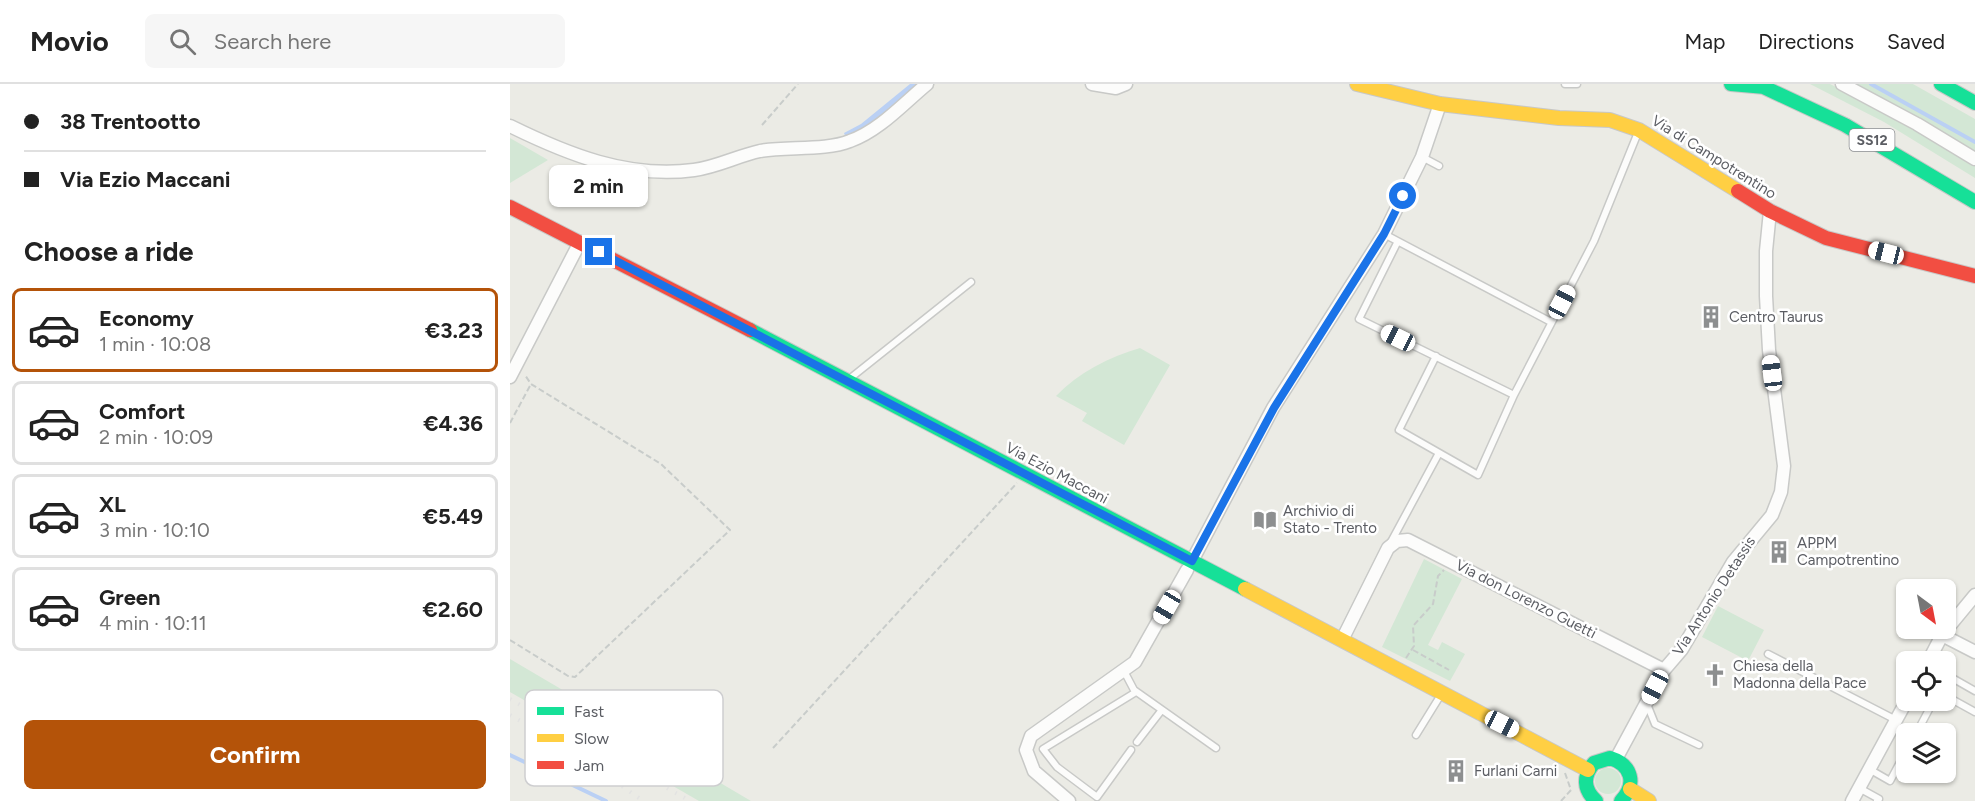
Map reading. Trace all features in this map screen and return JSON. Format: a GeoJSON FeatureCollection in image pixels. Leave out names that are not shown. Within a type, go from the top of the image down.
{"type":"FeatureCollection","features":[{"type":"Feature","properties":{"kind":"main road","name":"Via di Campotrentino"},"geometry":{"type":"LineString","coordinates":[[1357,84],[1440,104],[1559,118],[1610,120],[1639,130],[1770,211],[1826,238],[1975,276]]}},
{"type":"Feature","properties":{"kind":"main road"},"geometry":{"type":"LineString","coordinates":[[1731,84],[1761,85]]}},
{"type":"Feature","properties":{"kind":"main road","name":"SS12"},"geometry":{"type":"LineString","coordinates":[[1791,84],[1877,128]]}},
{"type":"Feature","properties":{"kind":"main road"},"geometry":{"type":"LineString","coordinates":[[1941,84],[1975,103]]}},
{"type":"Feature","properties":{"kind":"main road","name":"SS12"},"geometry":{"type":"LineString","coordinates":[[1761,85],[1845,125],[1975,202]]}},
{"type":"Feature","properties":{"kind":"main road"},"geometry":{"type":"LineString","coordinates":[[1946,168],[1975,187]]}},
{"type":"Feature","properties":{"kind":"main road","name":"Via Ezio Maccani"},"geometry":{"type":"LineString","coordinates":[[510,207],[847,380],[1025,474],[1190,566],[1342,640],[1588,770]]}},
{"type":"Feature","properties":{"kind":"main road"},"geometry":{"type":"LineString","coordinates":[[1596,801],[1585,786],[1588,770],[1602,759],[1616,759],[1630,772],[1630,789],[1621,801]]}},
{"type":"Feature","properties":{"kind":"main road"},"geometry":{"type":"LineString","coordinates":[[1630,789],[1649,801]]}},
{"type":"Feature","properties":{"kind":"street"},"geometry":{"type":"LineString","coordinates":[[510,126],[569,154],[598,162],[649,171],[695,170],[758,152],[850,142],[878,125],[927,84]]}},
{"type":"Feature","properties":{"kind":"street"},"geometry":{"type":"LineString","coordinates":[[1092,84],[1116,88],[1126,84]]}},
{"type":"Feature","properties":{"kind":"street"},"geometry":{"type":"LineString","coordinates":[[1842,84],[1917,124],[1975,159]]}},
{"type":"Feature","properties":{"kind":"street"},"geometry":{"type":"LineString","coordinates":[[1069,801],[1034,771],[1026,750],[1030,736],[1135,662],[1190,566],[1274,408],[1384,234],[1422,157],[1440,104]]}},
{"type":"Feature","properties":{"kind":"street","name":"Via Antonio Detassis"},"geometry":{"type":"LineString","coordinates":[[1616,759],[1664,670],[1682,648],[1757,530],[1772,515],[1781,492],[1784,466],[1769,350],[1766,296],[1766,251],[1770,211]]}},
{"type":"Feature","properties":{"kind":"street"},"geometry":{"type":"LineString","coordinates":[[510,377],[514,363],[580,242]]}},
{"type":"Feature","properties":{"kind":"street","name":"Via don Lorenzo Guetti"},"geometry":{"type":"LineString","coordinates":[[1388,548],[1397,541],[1408,540],[1419,544],[1664,670]]}},
{"type":"Feature","properties":{"kind":"street"},"geometry":{"type":"LineString","coordinates":[[1342,640],[1388,548]]}},
{"type":"Feature","properties":{"kind":"street"},"geometry":{"type":"LineString","coordinates":[[1956,618],[1975,595]]}},
{"type":"Feature","properties":{"kind":"street"},"geometry":{"type":"LineString","coordinates":[[1950,639],[1975,652]]}},
{"type":"Feature","properties":{"kind":"street"},"geometry":{"type":"LineString","coordinates":[[1852,801],[1901,711]]}},
{"type":"Feature","properties":{"kind":"lane"},"geometry":{"type":"LineString","coordinates":[[1565,84],[1577,84]]}},
{"type":"Feature","properties":{"kind":"lane"},"geometry":{"type":"LineString","coordinates":[[1436,356],[1399,430],[1478,475],[1551,322],[1594,241],[1639,130]]}},
{"type":"Feature","properties":{"kind":"lane"},"geometry":{"type":"LineString","coordinates":[[1422,157],[1439,166]]}},
{"type":"Feature","properties":{"kind":"lane"},"geometry":{"type":"LineString","coordinates":[[1384,234],[1397,243],[1551,322]]}},
{"type":"Feature","properties":{"kind":"lane"},"geometry":{"type":"LineString","coordinates":[[1397,243],[1359,318],[1515,395]]}},
{"type":"Feature","properties":{"kind":"lane"},"geometry":{"type":"LineString","coordinates":[[847,380],[971,282]]}},
{"type":"Feature","properties":{"kind":"lane"},"geometry":{"type":"LineString","coordinates":[[1388,548],[1439,453]]}},
{"type":"Feature","properties":{"kind":"lane"},"geometry":{"type":"LineString","coordinates":[[1768,654],[1896,720]]}},
{"type":"Feature","properties":{"kind":"lane"},"geometry":{"type":"LineString","coordinates":[[1124,671],[1136,692],[1216,748]]}},
{"type":"Feature","properties":{"kind":"lane"},"geometry":{"type":"LineString","coordinates":[[1956,681],[1975,691]]}},
{"type":"Feature","properties":{"kind":"lane"},"geometry":{"type":"LineString","coordinates":[[1131,750],[1098,797],[1057,766],[1043,749],[1136,692]]}},
{"type":"Feature","properties":{"kind":"lane"},"geometry":{"type":"LineString","coordinates":[[1416,735],[1443,693]]}},
{"type":"Feature","properties":{"kind":"lane"},"geometry":{"type":"LineString","coordinates":[[1956,701],[1975,712]]}},
{"type":"Feature","properties":{"kind":"lane"},"geometry":{"type":"LineString","coordinates":[[1646,703],[1655,724],[1699,746]]}},
{"type":"Feature","properties":{"kind":"lane"},"geometry":{"type":"LineString","coordinates":[[1137,742],[1161,711]]}},
{"type":"Feature","properties":{"kind":"lane"},"geometry":{"type":"LineString","coordinates":[[1869,769],[1890,781],[1896,770]]}},
{"type":"Feature","properties":{"kind":"lane"},"geometry":{"type":"LineString","coordinates":[[1859,788],[1879,799],[1877,801]]}},
{"type":"Feature","properties":{"kind":"path"},"geometry":{"type":"LineString","coordinates":[[762,125],[798,84]]}},
{"type":"Feature","properties":{"kind":"path"},"geometry":{"type":"LineString","coordinates":[[510,423],[531,384],[661,464],[730,530],[575,677],[568,676],[510,640]]}},
{"type":"Feature","properties":{"kind":"path"},"geometry":{"type":"LineString","coordinates":[[773,748],[1025,474]]}},
{"type":"Feature","properties":{"kind":"path"},"geometry":{"type":"LineString","coordinates":[[1405,661],[1413,650],[1413,626],[1433,604],[1438,576],[1446,569]]}},
{"type":"Feature","properties":{"kind":"path"},"geometry":{"type":"LineString","coordinates":[[1413,650],[1449,670]]}},
{"type":"Feature","properties":{"kind":"path"},"geometry":{"type":"LineString","coordinates":[[1561,801],[1571,790]]}},
{"type":"Feature","properties":{"kind":"green space"},"geometry":{"type":"Polygon","coordinates":[[[1810,84],[1830,84],[1886,112],[1975,166],[1975,178],[1884,122],[1810,84]]]}},
{"type":"Feature","properties":{"kind":"green space"},"geometry":{"type":"Polygon","coordinates":[[[1852,84],[1913,84],[1975,119],[1975,154],[1852,84]]]}},
{"type":"Feature","properties":{"kind":"green space"},"geometry":{"type":"Polygon","coordinates":[[[510,138],[548,160],[510,183],[510,138]]]}},
{"type":"Feature","properties":{"kind":"green space"},"geometry":{"type":"Polygon","coordinates":[[[1140,348],[1170,365],[1124,445],[1082,421],[1087,413],[1056,396],[1074,380],[1095,367],[1140,348]]]}},
{"type":"Feature","properties":{"kind":"green space"},"geometry":{"type":"Polygon","coordinates":[[[1424,559],[1462,579],[1428,645],[1438,650],[1442,642],[1465,654],[1450,681],[1382,647],[1424,559]]]}},
{"type":"Feature","properties":{"kind":"green space"},"geometry":{"type":"Polygon","coordinates":[[[1718,606],[1764,630],[1748,661],[1702,637],[1718,606]]]}},
{"type":"Feature","properties":{"kind":"green space"},"geometry":{"type":"Polygon","coordinates":[[[510,659],[563,690],[525,690],[525,701],[510,692],[510,659]]]}},
{"type":"Feature","properties":{"kind":"green space"},"geometry":{"type":"Polygon","coordinates":[[[1608,768],[1617,772],[1621,781],[1617,790],[1608,794],[1599,790],[1595,781],[1599,772],[1608,768]]]}},
{"type":"Feature","properties":{"kind":"green space"},"geometry":{"type":"Polygon","coordinates":[[[723,785],[751,801],[699,801],[673,786],[723,785]]]}},
{"type":"Feature","properties":{"kind":"water"},"geometry":{"type":"Polygon","coordinates":[[[910,84],[920,84],[867,127],[846,138],[844,133],[861,124],[910,84]]]}},
{"type":"Feature","properties":{"kind":"waterway"},"geometry":{"type":"LineString","coordinates":[[1871,84],[1975,142]]}},
{"type":"Feature","properties":{"kind":"waterway"},"geometry":{"type":"LineString","coordinates":[[510,755],[525,762]]}},
{"type":"Feature","properties":{"kind":"waterway"},"geometry":{"type":"LineString","coordinates":[[575,786],[606,801]]}},
{"type":"Feature","properties":{"kind":"railway"},"geometry":{"type":"LineString","coordinates":[[510,699],[525,708]]}},
{"type":"Feature","properties":{"kind":"railway"},"geometry":{"type":"LineString","coordinates":[[510,715],[525,724]]}},
{"type":"Feature","properties":{"kind":"railway"},"geometry":{"type":"LineString","coordinates":[[622,786],[643,801]]}},
{"type":"Feature","properties":{"kind":"railway"},"geometry":{"type":"LineString","coordinates":[[664,786],[690,801]]}},
{"type":"Feature","properties":{"kind":"traffic: fast"},"geometry":{"type":"LineString","coordinates":[[1731,84],[1765,87]]}},
{"type":"Feature","properties":{"kind":"traffic: fast"},"geometry":{"type":"LineString","coordinates":[[1757,84],[1845,125],[1975,202]]}},
{"type":"Feature","properties":{"kind":"traffic: fast"},"geometry":{"type":"LineString","coordinates":[[1941,84],[1975,103]]}},
{"type":"Feature","properties":{"kind":"traffic: fast"},"geometry":{"type":"LineString","coordinates":[[750,330],[1245,589]]}},
{"type":"Feature","properties":{"kind":"traffic: fast"},"geometry":{"type":"LineString","coordinates":[[1596,801],[1589,792],[1586,778],[1594,763],[1610,758],[1623,765],[1630,776],[1629,788],[1621,801]]}},
{"type":"Feature","properties":{"kind":"traffic: slow"},"geometry":{"type":"LineString","coordinates":[[1357,84],[1440,104],[1559,118],[1610,120],[1639,130],[1738,191]]}},
{"type":"Feature","properties":{"kind":"traffic: slow"},"geometry":{"type":"LineString","coordinates":[[1245,589],[1588,770]]}},
{"type":"Feature","properties":{"kind":"traffic: slow"},"geometry":{"type":"LineString","coordinates":[[1630,789],[1649,801]]}},
{"type":"Feature","properties":{"kind":"traffic: jam"},"geometry":{"type":"LineString","coordinates":[[1738,191],[1770,211],[1826,238],[1975,276]]}},
{"type":"Feature","properties":{"kind":"traffic: jam"},"geometry":{"type":"LineString","coordinates":[[510,207],[750,330]]}},
{"type":"Feature","properties":{"kind":"place","name":"Centro Taurus"},"geometry":{"type":"Point","coordinates":[1711,317]}},
{"type":"Feature","properties":{"kind":"place","name":"Archivio di Stato - Trento"},"geometry":{"type":"Point","coordinates":[1265,520]}},
{"type":"Feature","properties":{"kind":"place","name":"APPM Campotrentino"},"geometry":{"type":"Point","coordinates":[1779,552]}},
{"type":"Feature","properties":{"kind":"place","name":"Chiesa della Madonna della Pace"},"geometry":{"type":"Point","coordinates":[1715,675]}},
{"type":"Feature","properties":{"kind":"place","name":"Furlani Carni"},"geometry":{"type":"Point","coordinates":[1456,771]}},
{"type":"Feature","properties":{"kind":"route"},"geometry":{"type":"LineString","coordinates":[[599,252],[1192,561],[1274,408],[1308,350],[1384,234],[1403,196]]}}]}
